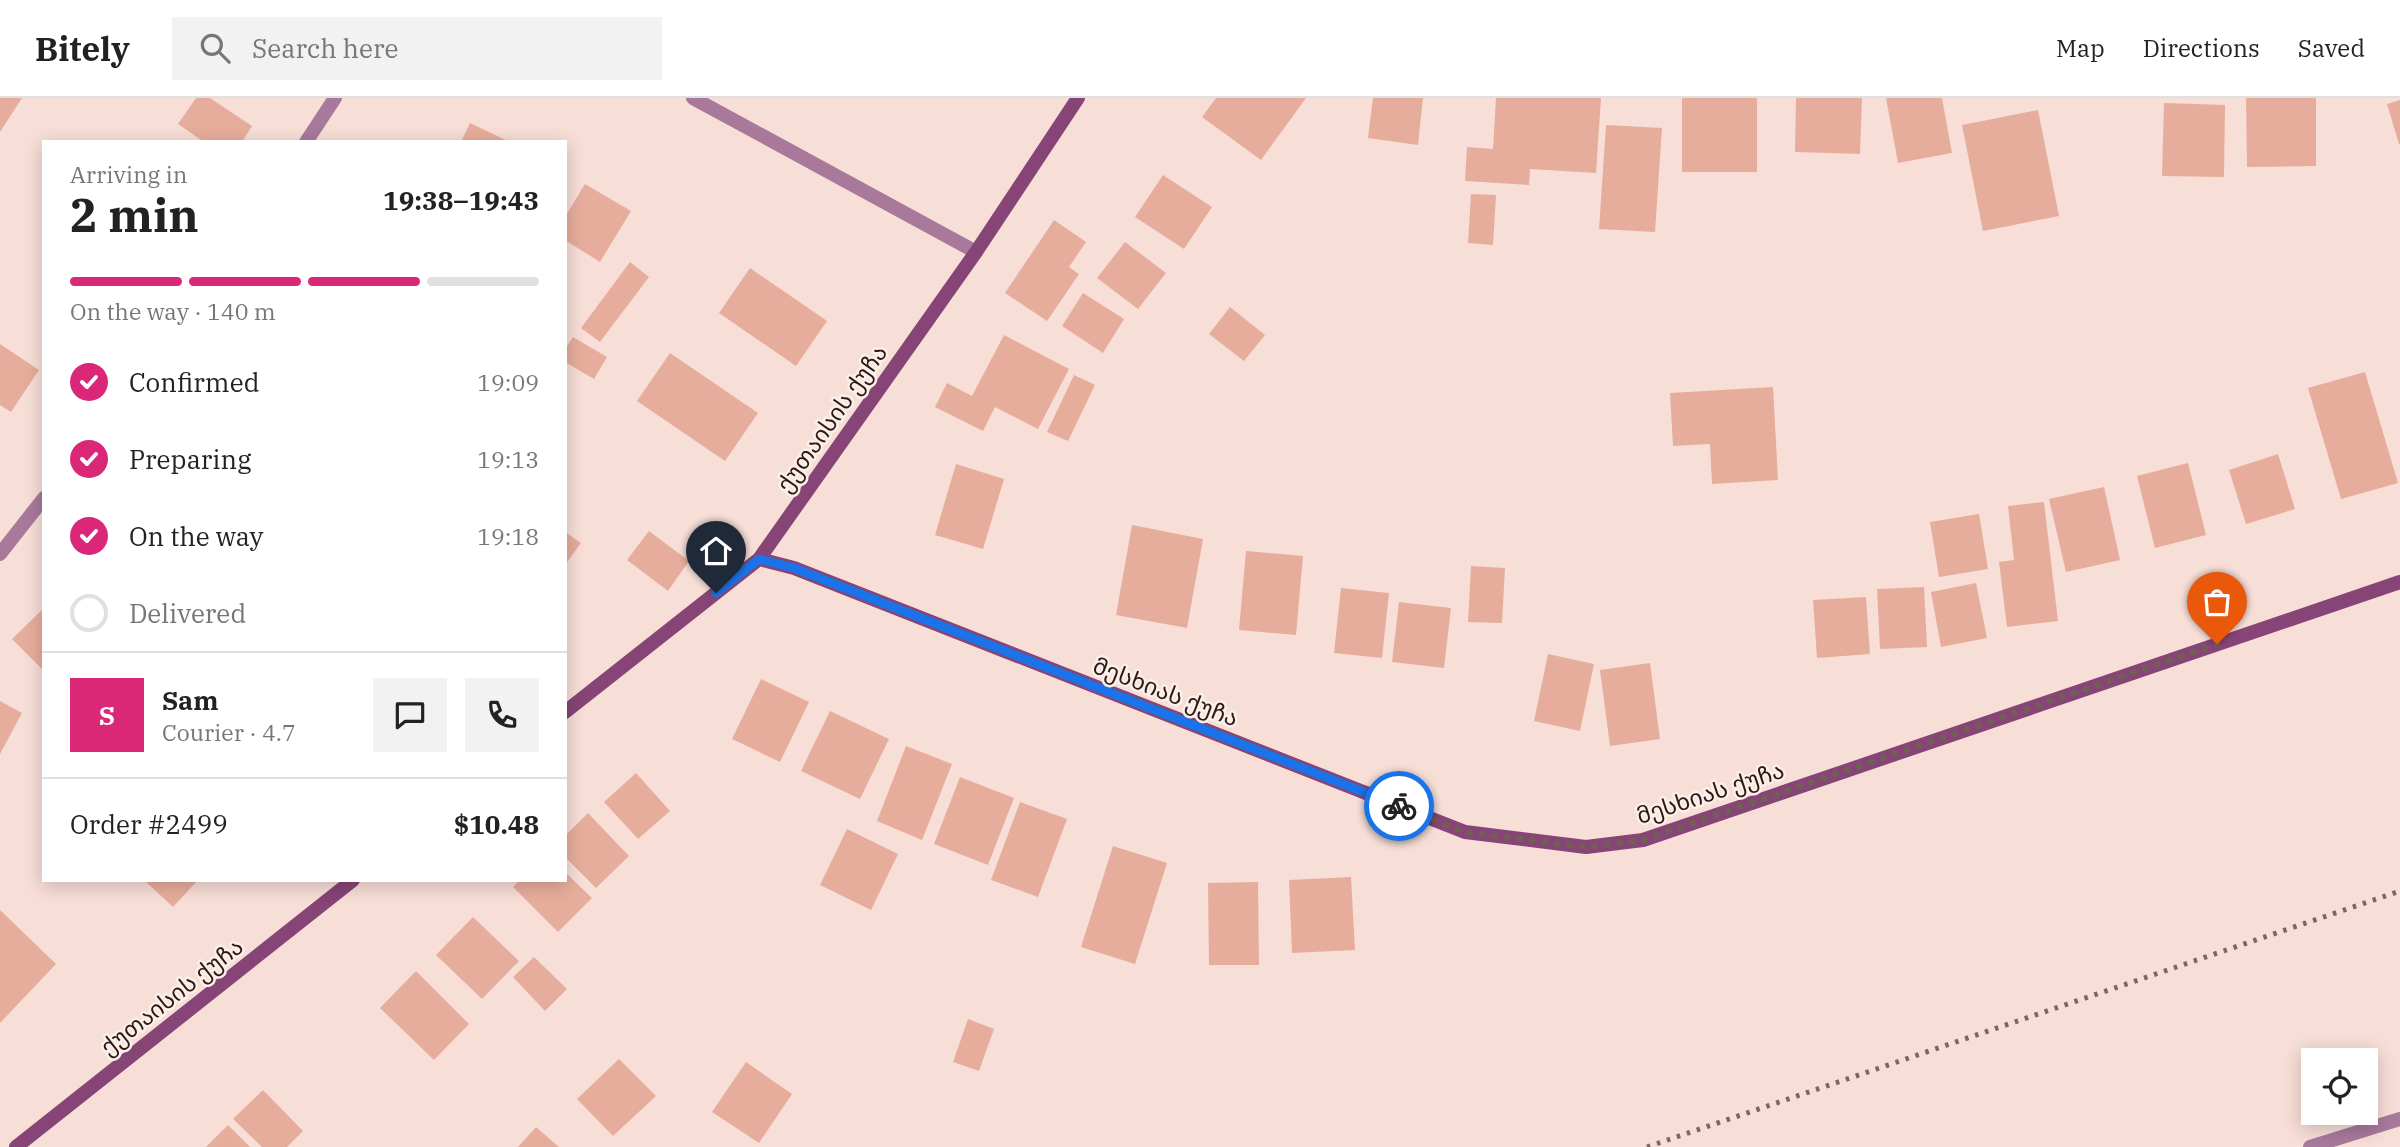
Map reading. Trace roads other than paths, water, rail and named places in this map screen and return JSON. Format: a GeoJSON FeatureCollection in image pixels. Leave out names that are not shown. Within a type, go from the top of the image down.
{"type":"FeatureCollection","features":[{"type":"Feature","properties":{"kind":"street"},"geometry":{"type":"LineString","coordinates":[[307,140],[335,98]]}},
{"type":"Feature","properties":{"kind":"street"},"geometry":{"type":"LineString","coordinates":[[693,98],[976,252]]}},
{"type":"Feature","properties":{"kind":"street","name":"ქუთაისის ქუჩა"},"geometry":{"type":"LineString","coordinates":[[567,710],[759,559],[976,252],[1078,98]]}},
{"type":"Feature","properties":{"kind":"street"},"geometry":{"type":"LineString","coordinates":[[0,554],[42,501]]}},
{"type":"Feature","properties":{"kind":"street","name":"მესხიას ქუჩა"},"geometry":{"type":"LineString","coordinates":[[759,559],[794,568],[1465,832],[1586,847],[1643,840],[2400,582]]}},
{"type":"Feature","properties":{"kind":"street","name":"ქუთაისის ქუჩა"},"geometry":{"type":"LineString","coordinates":[[16,1147],[350,882]]}},
{"type":"Feature","properties":{"kind":"street"},"geometry":{"type":"LineString","coordinates":[[2310,1147],[2400,1119]]}},
{"type":"Feature","properties":{"kind":"railway"},"geometry":{"type":"LineString","coordinates":[[1647,1147],[2400,891]]}}]}
